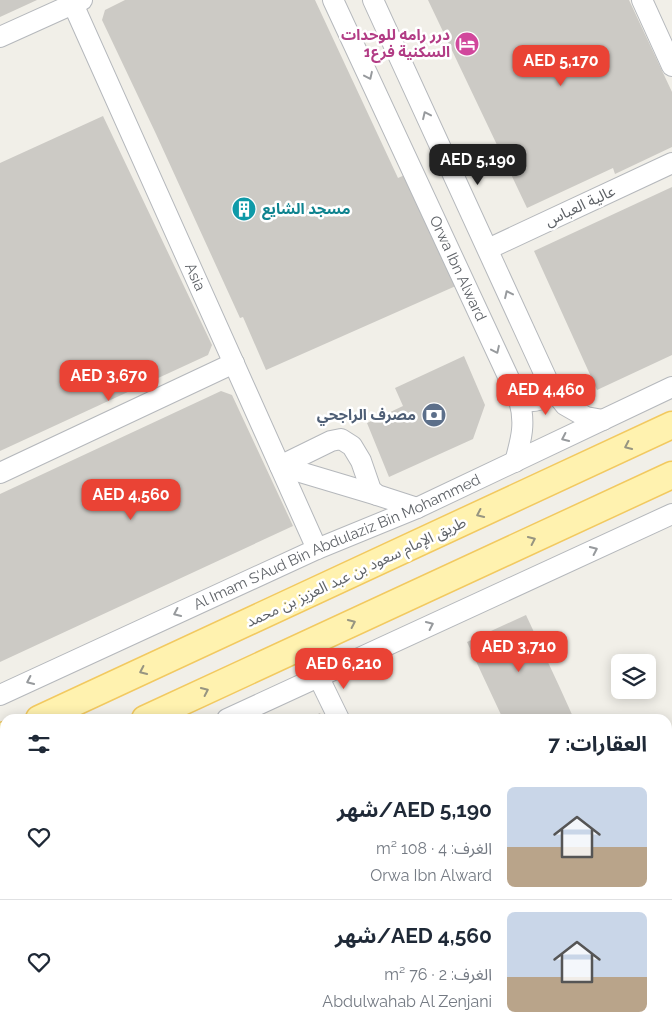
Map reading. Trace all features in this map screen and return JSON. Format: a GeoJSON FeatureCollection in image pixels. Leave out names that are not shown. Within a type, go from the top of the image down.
{"type":"FeatureCollection","features":[{"type":"Feature","properties":{"kind":"main road","name":"طريق الإمام سعود بن عبد العزيز بن محمد"},"geometry":{"type":"LineString","coordinates":[[50,714],[672,425]]}},
{"type":"Feature","properties":{"kind":"main road"},"geometry":{"type":"LineString","coordinates":[[156,714],[672,475]]}},
{"type":"Feature","properties":{"kind":"street","name":"Orwa Ibn Alward"},"geometry":{"type":"LineString","coordinates":[[334,0],[519,400],[523,411],[523,427],[515,462]]}},
{"type":"Feature","properties":{"kind":"street"},"geometry":{"type":"LineString","coordinates":[[373,0],[550,386],[565,405],[586,417],[603,420]]}},
{"type":"Feature","properties":{"kind":"street"},"geometry":{"type":"LineString","coordinates":[[642,0],[672,66]]}},
{"type":"Feature","properties":{"kind":"street"},"geometry":{"type":"LineString","coordinates":[[0,37],[77,2]]}},
{"type":"Feature","properties":{"kind":"street","name":"Asia"},"geometry":{"type":"LineString","coordinates":[[77,2],[317,549]]}},
{"type":"Feature","properties":{"kind":"street","name":"عالية العباس"},"geometry":{"type":"LineString","coordinates":[[488,250],[672,162]]}},
{"type":"Feature","properties":{"kind":"street"},"geometry":{"type":"LineString","coordinates":[[0,473],[234,363]]}},
{"type":"Feature","properties":{"kind":"street"},"geometry":{"type":"LineString","coordinates":[[519,400],[538,401],[546,396],[550,386]]}},
{"type":"Feature","properties":{"kind":"street","name":"Al Imam S'Aud Bin Abdulaziz Bin Mohammed"},"geometry":{"type":"LineString","coordinates":[[0,695],[317,549],[417,508],[672,387]]}},
{"type":"Feature","properties":{"kind":"street"},"geometry":{"type":"LineString","coordinates":[[280,466],[331,441],[341,439],[352,446],[362,461],[371,490],[377,495]]}},
{"type":"Feature","properties":{"kind":"street"},"geometry":{"type":"LineString","coordinates":[[280,466],[417,508]]}},
{"type":"Feature","properties":{"kind":"street"},"geometry":{"type":"LineString","coordinates":[[238,714],[672,514]]}},
{"type":"Feature","properties":{"kind":"street"},"geometry":{"type":"LineString","coordinates":[[318,676],[337,714]]}},
{"type":"Feature","properties":{"kind":"building"},"geometry":{"type":"Polygon","coordinates":[[[0,0],[37,0],[0,17],[0,0]]]}},
{"type":"Feature","properties":{"kind":"building"},"geometry":{"type":"Polygon","coordinates":[[[125,0],[315,0],[398,178],[407,174],[458,285],[266,370],[243,317],[240,318],[102,20],[105,10],[125,0]]]}},
{"type":"Feature","properties":{"kind":"building"},"geometry":{"type":"Polygon","coordinates":[[[428,0],[629,0],[672,92],[672,147],[615,174],[613,168],[527,208],[428,0]]]}},
{"type":"Feature","properties":{"kind":"building"},"geometry":{"type":"Polygon","coordinates":[[[103,116],[212,345],[208,355],[0,451],[0,163],[103,116]]]}},
{"type":"Feature","properties":{"kind":"building"},"geometry":{"type":"Polygon","coordinates":[[[672,187],[672,355],[597,390],[534,251],[672,187]]]}},
{"type":"Feature","properties":{"kind":"building","name":"مصرف الراجحي"},"geometry":{"type":"Polygon","coordinates":[[[464,356],[485,405],[473,439],[389,477],[367,423],[403,406],[395,388],[464,356]]]}},
{"type":"Feature","properties":{"kind":"building"},"geometry":{"type":"Polygon","coordinates":[[[221,391],[232,395],[293,526],[0,662],[0,494],[221,391]]]}},
{"type":"Feature","properties":{"kind":"building"},"geometry":{"type":"Polygon","coordinates":[[[526,615],[572,714],[501,714],[467,642],[526,615]]]}},
{"type":"Feature","properties":{"kind":"place","name":"درر رامه للوحدات السكنية فرع1"},"geometry":{"type":"Point","coordinates":[467,44]}},
{"type":"Feature","properties":{"kind":"place","name":"مسجد الشايع"},"geometry":{"type":"Point","coordinates":[244,209]}},
{"type":"Feature","properties":{"kind":"place","name":"مصرف الراجحي"},"geometry":{"type":"Point","coordinates":[434,415]}}]}
